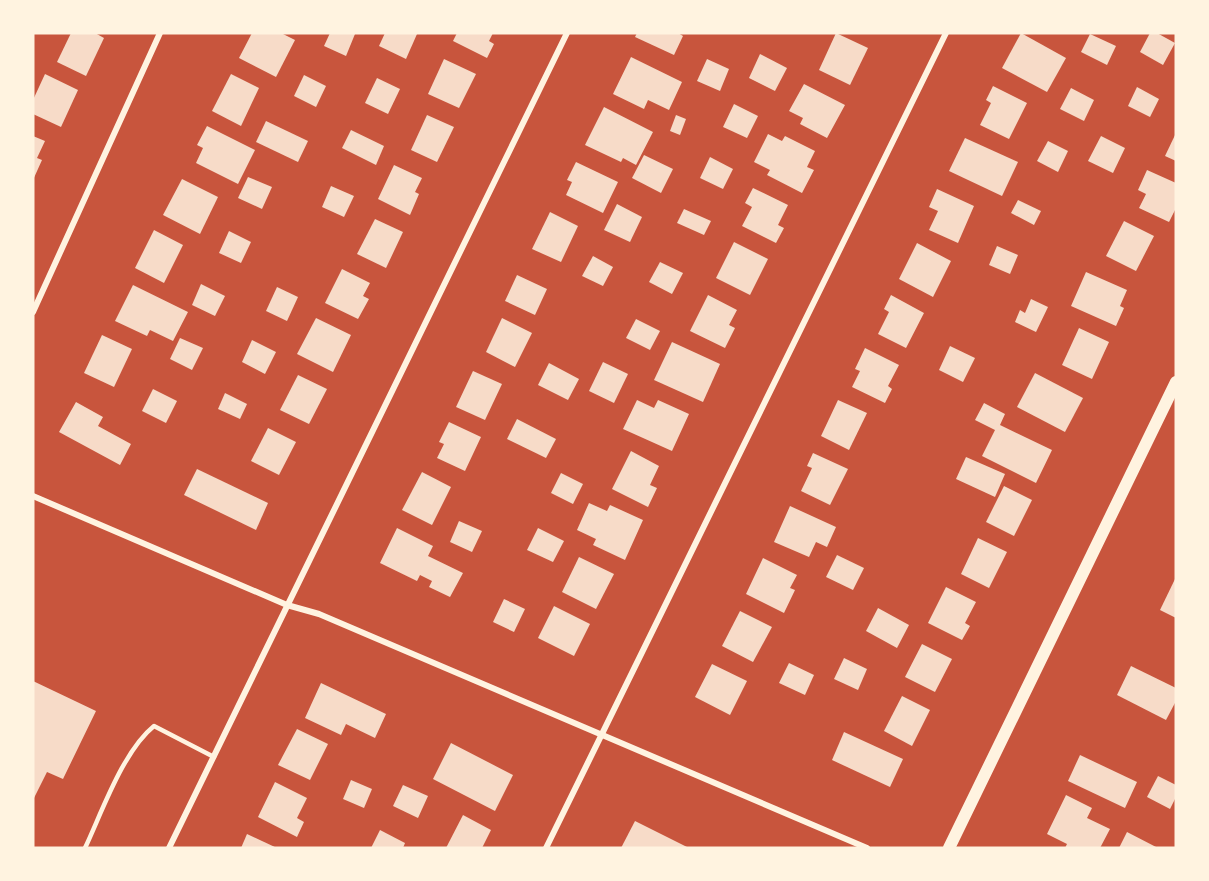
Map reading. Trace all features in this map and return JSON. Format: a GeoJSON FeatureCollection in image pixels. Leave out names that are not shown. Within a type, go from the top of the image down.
{"type":"FeatureCollection","features":[{"type":"Feature","properties":{"kind":"main road"},"geometry":{"type":"LineString","coordinates":[[949,848],[1176,382]]}},
{"type":"Feature","properties":{"kind":"street"},"geometry":{"type":"LineString","coordinates":[[33,312],[160,33]]}},
{"type":"Feature","properties":{"kind":"street"},"geometry":{"type":"LineString","coordinates":[[169,848],[567,33]]}},
{"type":"Feature","properties":{"kind":"street"},"geometry":{"type":"LineString","coordinates":[[546,848],[946,33]]}},
{"type":"Feature","properties":{"kind":"street"},"geometry":{"type":"LineString","coordinates":[[33,496],[287,605],[319,614],[867,848]]}},
{"type":"Feature","properties":{"kind":"lane"},"geometry":{"type":"LineString","coordinates":[[85,848],[127,761],[142,736],[154,726],[214,757]]}},
{"type":"Feature","properties":{"kind":"building"},"geometry":{"type":"Polygon","coordinates":[[[71,33],[95,33],[104,38],[86,76],[57,62],[71,33]]]}},
{"type":"Feature","properties":{"kind":"building"},"geometry":{"type":"Polygon","coordinates":[[[252,33],[281,33],[295,40],[276,77],[239,58],[252,33]]]}},
{"type":"Feature","properties":{"kind":"building"},"geometry":{"type":"Polygon","coordinates":[[[330,33],[355,34],[346,56],[324,46],[330,33]]]}},
{"type":"Feature","properties":{"kind":"building"},"geometry":{"type":"Polygon","coordinates":[[[385,33],[417,34],[406,59],[379,46],[385,33]]]}},
{"type":"Feature","properties":{"kind":"building"},"geometry":{"type":"Polygon","coordinates":[[[457,33],[493,33],[489,41],[494,44],[487,58],[453,41],[457,33]]]}},
{"type":"Feature","properties":{"kind":"building"},"geometry":{"type":"Polygon","coordinates":[[[637,33],[678,33],[683,36],[674,55],[635,37],[637,33]]]}},
{"type":"Feature","properties":{"kind":"building"},"geometry":{"type":"Polygon","coordinates":[[[836,33],[868,48],[850,85],[819,70],[836,33]]]}},
{"type":"Feature","properties":{"kind":"building"},"geometry":{"type":"Polygon","coordinates":[[[1021,33],[1066,58],[1047,92],[1002,68],[1021,33]]]}},
{"type":"Feature","properties":{"kind":"building"},"geometry":{"type":"Polygon","coordinates":[[[1150,33],[1157,33],[1175,43],[1163,65],[1140,52],[1150,33]]]}},
{"type":"Feature","properties":{"kind":"building"},"geometry":{"type":"Polygon","coordinates":[[[1090,34],[1116,46],[1107,65],[1081,52],[1090,34]]]}},
{"type":"Feature","properties":{"kind":"building"},"geometry":{"type":"Polygon","coordinates":[[[760,54],[787,68],[775,91],[749,78],[760,54]]]}},
{"type":"Feature","properties":{"kind":"building"},"geometry":{"type":"Polygon","coordinates":[[[631,57],[682,82],[669,110],[648,100],[644,109],[613,94],[631,57]]]}},
{"type":"Feature","properties":{"kind":"building"},"geometry":{"type":"Polygon","coordinates":[[[444,59],[476,74],[459,108],[428,94],[444,59]]]}},
{"type":"Feature","properties":{"kind":"building"},"geometry":{"type":"Polygon","coordinates":[[[707,59],[729,69],[720,91],[697,81],[707,59]]]}},
{"type":"Feature","properties":{"kind":"building"},"geometry":{"type":"Polygon","coordinates":[[[45,74],[78,90],[61,127],[33,114],[33,100],[45,74]]]}},
{"type":"Feature","properties":{"kind":"building"},"geometry":{"type":"Polygon","coordinates":[[[231,74],[259,88],[241,126],[212,111],[231,74]]]}},
{"type":"Feature","properties":{"kind":"building"},"geometry":{"type":"Polygon","coordinates":[[[304,75],[326,86],[316,107],[294,96],[304,75]]]}},
{"type":"Feature","properties":{"kind":"building"},"geometry":{"type":"Polygon","coordinates":[[[377,78],[400,89],[388,114],[365,103],[377,78]]]}},
{"type":"Feature","properties":{"kind":"building"},"geometry":{"type":"Polygon","coordinates":[[[804,84],[845,105],[827,138],[800,124],[803,118],[789,111],[804,84]]]}},
{"type":"Feature","properties":{"kind":"building"},"geometry":{"type":"Polygon","coordinates":[[[993,86],[1027,103],[1009,139],[980,125],[991,103],[986,100],[993,86]]]}},
{"type":"Feature","properties":{"kind":"building"},"geometry":{"type":"Polygon","coordinates":[[[1137,87],[1159,99],[1150,117],[1128,106],[1137,87]]]}},
{"type":"Feature","properties":{"kind":"building"},"geometry":{"type":"Polygon","coordinates":[[[1071,88],[1094,100],[1084,121],[1060,109],[1071,88]]]}},
{"type":"Feature","properties":{"kind":"building"},"geometry":{"type":"Polygon","coordinates":[[[734,104],[758,116],[747,138],[723,127],[734,104]]]}},
{"type":"Feature","properties":{"kind":"building"},"geometry":{"type":"Polygon","coordinates":[[[604,107],[653,132],[636,165],[623,158],[621,162],[585,145],[604,107]]]}},
{"type":"Feature","properties":{"kind":"building"},"geometry":{"type":"Polygon","coordinates":[[[427,115],[454,127],[437,162],[411,150],[427,115]]]}},
{"type":"Feature","properties":{"kind":"building"},"geometry":{"type":"Polygon","coordinates":[[[676,115],[686,119],[680,135],[670,131],[676,115]]]}},
{"type":"Feature","properties":{"kind":"building"},"geometry":{"type":"Polygon","coordinates":[[[266,121],[308,141],[298,162],[256,142],[266,121]]]}},
{"type":"Feature","properties":{"kind":"building"},"geometry":{"type":"Polygon","coordinates":[[[207,126],[255,150],[238,184],[196,163],[203,148],[197,145],[207,126]]]}},
{"type":"Feature","properties":{"kind":"building"},"geometry":{"type":"Polygon","coordinates":[[[351,130],[384,146],[376,165],[342,148],[351,130]]]}},
{"type":"Feature","properties":{"kind":"building"},"geometry":{"type":"Polygon","coordinates":[[[1176,133],[1176,161],[1165,156],[1176,133]]]}},
{"type":"Feature","properties":{"kind":"building"},"geometry":{"type":"Polygon","coordinates":[[[768,134],[782,141],[785,136],[815,151],[807,167],[814,170],[802,193],[767,175],[770,170],[754,162],[768,134]]]}},
{"type":"Feature","properties":{"kind":"building"},"geometry":{"type":"Polygon","coordinates":[[[33,136],[45,141],[37,158],[42,160],[33,180],[33,136]]]}},
{"type":"Feature","properties":{"kind":"building"},"geometry":{"type":"Polygon","coordinates":[[[1101,136],[1125,148],[1113,173],[1088,161],[1101,136]]]}},
{"type":"Feature","properties":{"kind":"building"},"geometry":{"type":"Polygon","coordinates":[[[965,138],[1018,162],[1002,196],[949,171],[965,138]]]}},
{"type":"Feature","properties":{"kind":"building"},"geometry":{"type":"Polygon","coordinates":[[[1048,141],[1068,151],[1058,172],[1037,161],[1048,141]]]}},
{"type":"Feature","properties":{"kind":"building"},"geometry":{"type":"Polygon","coordinates":[[[644,155],[673,169],[661,193],[632,178],[644,155]]]}},
{"type":"Feature","properties":{"kind":"building"},"geometry":{"type":"Polygon","coordinates":[[[710,157],[733,169],[723,189],[700,178],[710,157]]]}},
{"type":"Feature","properties":{"kind":"building"},"geometry":{"type":"Polygon","coordinates":[[[576,162],[618,182],[603,213],[566,195],[572,182],[567,180],[576,162]]]}},
{"type":"Feature","properties":{"kind":"building"},"geometry":{"type":"Polygon","coordinates":[[[394,165],[422,178],[415,192],[419,194],[410,215],[378,199],[394,165]]]}},
{"type":"Feature","properties":{"kind":"building"},"geometry":{"type":"Polygon","coordinates":[[[1147,170],[1176,183],[1176,208],[1169,222],[1139,208],[1146,194],[1138,190],[1147,170]]]}},
{"type":"Feature","properties":{"kind":"building"},"geometry":{"type":"Polygon","coordinates":[[[248,177],[272,187],[262,209],[238,198],[248,177]]]}},
{"type":"Feature","properties":{"kind":"building"},"geometry":{"type":"Polygon","coordinates":[[[182,179],[218,197],[200,234],[163,215],[182,179]]]}},
{"type":"Feature","properties":{"kind":"building"},"geometry":{"type":"Polygon","coordinates":[[[331,186],[354,196],[344,217],[322,207],[331,186]]]}},
{"type":"Feature","properties":{"kind":"building"},"geometry":{"type":"Polygon","coordinates":[[[753,188],[788,205],[778,225],[784,228],[776,243],[742,226],[752,207],[745,203],[753,188]]]}},
{"type":"Feature","properties":{"kind":"building"},"geometry":{"type":"Polygon","coordinates":[[[937,189],[974,206],[958,243],[929,230],[938,211],[929,207],[937,189]]]}},
{"type":"Feature","properties":{"kind":"building"},"geometry":{"type":"Polygon","coordinates":[[[1018,200],[1041,211],[1034,225],[1011,213],[1018,200]]]}},
{"type":"Feature","properties":{"kind":"building"},"geometry":{"type":"Polygon","coordinates":[[[617,204],[642,217],[630,242],[604,230],[617,204]]]}},
{"type":"Feature","properties":{"kind":"building"},"geometry":{"type":"Polygon","coordinates":[[[684,209],[711,221],[704,235],[677,223],[684,209]]]}},
{"type":"Feature","properties":{"kind":"building"},"geometry":{"type":"Polygon","coordinates":[[[550,212],[578,226],[561,262],[532,249],[550,212]]]}},
{"type":"Feature","properties":{"kind":"building"},"geometry":{"type":"Polygon","coordinates":[[[375,219],[403,232],[386,268],[357,254],[375,219]]]}},
{"type":"Feature","properties":{"kind":"building"},"geometry":{"type":"Polygon","coordinates":[[[1124,221],[1154,236],[1136,271],[1106,256],[1124,221]]]}},
{"type":"Feature","properties":{"kind":"building"},"geometry":{"type":"Polygon","coordinates":[[[154,230],[183,245],[164,283],[135,268],[154,230]]]}},
{"type":"Feature","properties":{"kind":"building"},"geometry":{"type":"Polygon","coordinates":[[[229,231],[251,242],[241,263],[219,253],[229,231]]]}},
{"type":"Feature","properties":{"kind":"building"},"geometry":{"type":"Polygon","coordinates":[[[734,242],[768,259],[750,295],[716,278],[734,242]]]}},
{"type":"Feature","properties":{"kind":"building"},"geometry":{"type":"Polygon","coordinates":[[[917,243],[951,261],[933,297],[899,279],[917,243]]]}},
{"type":"Feature","properties":{"kind":"building"},"geometry":{"type":"Polygon","coordinates":[[[997,246],[1018,255],[1010,274],[989,265],[997,246]]]}},
{"type":"Feature","properties":{"kind":"building"},"geometry":{"type":"Polygon","coordinates":[[[593,256],[613,267],[603,286],[582,276],[593,256]]]}},
{"type":"Feature","properties":{"kind":"building"},"geometry":{"type":"Polygon","coordinates":[[[660,262],[683,273],[672,294],[649,282],[660,262]]]}},
{"type":"Feature","properties":{"kind":"building"},"geometry":{"type":"Polygon","coordinates":[[[342,269],[370,283],[363,296],[369,299],[358,319],[325,303],[342,269]]]}},
{"type":"Feature","properties":{"kind":"building"},"geometry":{"type":"Polygon","coordinates":[[[1086,272],[1127,290],[1120,306],[1124,308],[1116,326],[1071,306],[1086,272]]]}},
{"type":"Feature","properties":{"kind":"building"},"geometry":{"type":"Polygon","coordinates":[[[517,275],[547,289],[535,315],[505,301],[517,275]]]}},
{"type":"Feature","properties":{"kind":"building"},"geometry":{"type":"Polygon","coordinates":[[[201,284],[225,296],[215,316],[192,305],[201,284]]]}},
{"type":"Feature","properties":{"kind":"building"},"geometry":{"type":"Polygon","coordinates":[[[133,285],[188,312],[173,341],[150,330],[147,336],[115,321],[133,285]]]}},
{"type":"Feature","properties":{"kind":"building"},"geometry":{"type":"Polygon","coordinates":[[[277,287],[298,297],[287,321],[266,311],[277,287]]]}},
{"type":"Feature","properties":{"kind":"building"},"geometry":{"type":"Polygon","coordinates":[[[708,295],[737,310],[729,325],[735,328],[725,348],[690,331],[708,295]]]}},
{"type":"Feature","properties":{"kind":"building"},"geometry":{"type":"Polygon","coordinates":[[[891,295],[924,313],[906,348],[878,334],[889,312],[884,309],[891,295]]]}},
{"type":"Feature","properties":{"kind":"building"},"geometry":{"type":"Polygon","coordinates":[[[1031,299],[1048,307],[1036,332],[1015,322],[1020,310],[1025,313],[1031,299]]]}},
{"type":"Feature","properties":{"kind":"building"},"geometry":{"type":"Polygon","coordinates":[[[316,318],[351,335],[333,372],[297,354],[316,318]]]}},
{"type":"Feature","properties":{"kind":"building"},"geometry":{"type":"Polygon","coordinates":[[[502,318],[532,333],[515,367],[486,352],[502,318]]]}},
{"type":"Feature","properties":{"kind":"building"},"geometry":{"type":"Polygon","coordinates":[[[636,319],[660,331],[650,350],[626,338],[636,319]]]}},
{"type":"Feature","properties":{"kind":"building"},"geometry":{"type":"Polygon","coordinates":[[[1079,328],[1109,342],[1092,379],[1062,365],[1079,328]]]}},
{"type":"Feature","properties":{"kind":"building"},"geometry":{"type":"Polygon","coordinates":[[[102,335],[132,349],[114,387],[84,373],[102,335]]]}},
{"type":"Feature","properties":{"kind":"building"},"geometry":{"type":"Polygon","coordinates":[[[180,338],[203,348],[192,370],[170,359],[180,338]]]}},
{"type":"Feature","properties":{"kind":"building"},"geometry":{"type":"Polygon","coordinates":[[[252,340],[276,352],[265,374],[242,362],[252,340]]]}},
{"type":"Feature","properties":{"kind":"building"},"geometry":{"type":"Polygon","coordinates":[[[672,342],[720,364],[703,402],[654,380],[672,342]]]}},
{"type":"Feature","properties":{"kind":"building"},"geometry":{"type":"Polygon","coordinates":[[[950,346],[975,358],[963,382],[939,370],[950,346]]]}},
{"type":"Feature","properties":{"kind":"building"},"geometry":{"type":"Polygon","coordinates":[[[865,348],[899,365],[888,386],[892,389],[885,403],[852,387],[860,371],[855,369],[865,348]]]}},
{"type":"Feature","properties":{"kind":"building"},"geometry":{"type":"Polygon","coordinates":[[[603,362],[628,374],[614,403],[589,391],[603,362]]]}},
{"type":"Feature","properties":{"kind":"building"},"geometry":{"type":"Polygon","coordinates":[[[549,363],[579,379],[568,400],[538,385],[549,363]]]}},
{"type":"Feature","properties":{"kind":"building"},"geometry":{"type":"Polygon","coordinates":[[[473,371],[502,384],[485,420],[456,407],[473,371]]]}},
{"type":"Feature","properties":{"kind":"building"},"geometry":{"type":"Polygon","coordinates":[[[1035,373],[1083,398],[1065,432],[1017,407],[1035,373]]]}},
{"type":"Feature","properties":{"kind":"building"},"geometry":{"type":"Polygon","coordinates":[[[298,375],[327,389],[309,424],[280,410],[298,375]]]}},
{"type":"Feature","properties":{"kind":"building"},"geometry":{"type":"Polygon","coordinates":[[[153,389],[177,401],[166,423],[142,411],[153,389]]]}},
{"type":"Feature","properties":{"kind":"building"},"geometry":{"type":"Polygon","coordinates":[[[225,393],[247,404],[240,419],[218,409],[225,393]]]}},
{"type":"Feature","properties":{"kind":"building"},"geometry":{"type":"Polygon","coordinates":[[[637,400],[654,408],[658,400],[689,414],[672,451],[623,429],[637,400]]]}},
{"type":"Feature","properties":{"kind":"building"},"geometry":{"type":"Polygon","coordinates":[[[838,400],[867,413],[849,450],[821,436],[838,400]]]}},
{"type":"Feature","properties":{"kind":"building"},"geometry":{"type":"Polygon","coordinates":[[[76,402],[103,417],[98,426],[131,444],[120,465],[59,432],[76,402]]]}},
{"type":"Feature","properties":{"kind":"building"},"geometry":{"type":"Polygon","coordinates":[[[984,403],[1005,414],[1000,425],[1052,450],[1036,483],[982,456],[995,430],[975,420],[984,403]]]}},
{"type":"Feature","properties":{"kind":"building"},"geometry":{"type":"Polygon","coordinates":[[[517,419],[556,439],[546,458],[507,439],[517,419]]]}},
{"type":"Feature","properties":{"kind":"building"},"geometry":{"type":"Polygon","coordinates":[[[449,422],[481,437],[465,471],[437,458],[444,444],[439,442],[449,422]]]}},
{"type":"Feature","properties":{"kind":"building"},"geometry":{"type":"Polygon","coordinates":[[[268,428],[296,442],[279,475],[251,461],[268,428]]]}},
{"type":"Feature","properties":{"kind":"building"},"geometry":{"type":"Polygon","coordinates":[[[631,451],[659,466],[650,485],[657,488],[648,507],[612,489],[631,451]]]}},
{"type":"Feature","properties":{"kind":"building"},"geometry":{"type":"Polygon","coordinates":[[[813,453],[848,469],[830,505],[801,491],[812,468],[807,466],[813,453]]]}},
{"type":"Feature","properties":{"kind":"building"},"geometry":{"type":"Polygon","coordinates":[[[966,457],[1005,474],[995,497],[956,479],[966,457]]]}},
{"type":"Feature","properties":{"kind":"building"},"geometry":{"type":"Polygon","coordinates":[[[197,469],[268,503],[256,530],[184,495],[197,469]]]}},
{"type":"Feature","properties":{"kind":"building"},"geometry":{"type":"Polygon","coordinates":[[[422,472],[451,487],[432,525],[402,510],[422,472]]]}},
{"type":"Feature","properties":{"kind":"building"},"geometry":{"type":"Polygon","coordinates":[[[561,473],[583,484],[573,504],[551,493],[561,473]]]}},
{"type":"Feature","properties":{"kind":"building"},"geometry":{"type":"Polygon","coordinates":[[[1004,486],[1032,500],[1014,536],[986,522],[1004,486]]]}},
{"type":"Feature","properties":{"kind":"building"},"geometry":{"type":"Polygon","coordinates":[[[589,503],[607,511],[610,505],[643,520],[625,560],[593,545],[596,539],[577,530],[589,503]]]}},
{"type":"Feature","properties":{"kind":"building"},"geometry":{"type":"Polygon","coordinates":[[[790,506],[836,527],[827,547],[816,542],[809,557],[774,542],[790,506]]]}},
{"type":"Feature","properties":{"kind":"building"},"geometry":{"type":"Polygon","coordinates":[[[459,521],[482,531],[472,552],[450,542],[459,521]]]}},
{"type":"Feature","properties":{"kind":"building"},"geometry":{"type":"Polygon","coordinates":[[[397,528],[433,546],[428,556],[463,573],[450,597],[429,587],[432,581],[420,575],[417,581],[380,563],[397,528]]]}},
{"type":"Feature","properties":{"kind":"building"},"geometry":{"type":"Polygon","coordinates":[[[538,528],[564,541],[553,562],[527,550],[538,528]]]}},
{"type":"Feature","properties":{"kind":"building"},"geometry":{"type":"Polygon","coordinates":[[[978,538],[1007,552],[989,588],[961,574],[978,538]]]}},
{"type":"Feature","properties":{"kind":"building"},"geometry":{"type":"Polygon","coordinates":[[[837,555],[864,568],[853,590],[826,577],[837,555]]]}},
{"type":"Feature","properties":{"kind":"building"},"geometry":{"type":"Polygon","coordinates":[[[579,557],[614,574],[596,609],[562,592],[579,557]]]}},
{"type":"Feature","properties":{"kind":"building"},"geometry":{"type":"Polygon","coordinates":[[[763,558],[797,575],[790,588],[795,590],[784,613],[746,594],[763,558]]]}},
{"type":"Feature","properties":{"kind":"building"},"geometry":{"type":"Polygon","coordinates":[[[1176,577],[1176,618],[1160,610],[1176,577]]]}},
{"type":"Feature","properties":{"kind":"building"},"geometry":{"type":"Polygon","coordinates":[[[946,587],[976,602],[965,623],[970,626],[962,640],[928,623],[946,587]]]}},
{"type":"Feature","properties":{"kind":"building"},"geometry":{"type":"Polygon","coordinates":[[[504,599],[525,609],[514,632],[493,622],[504,599]]]}},
{"type":"Feature","properties":{"kind":"building"},"geometry":{"type":"Polygon","coordinates":[[[554,606],[590,624],[574,656],[538,638],[554,606]]]}},
{"type":"Feature","properties":{"kind":"building"},"geometry":{"type":"Polygon","coordinates":[[[878,608],[909,625],[897,648],[866,631],[878,608]]]}},
{"type":"Feature","properties":{"kind":"building"},"geometry":{"type":"Polygon","coordinates":[[[740,611],[772,627],[753,662],[722,646],[740,611]]]}},
{"type":"Feature","properties":{"kind":"building"},"geometry":{"type":"Polygon","coordinates":[[[922,644],[952,659],[935,692],[905,677],[922,644]]]}},
{"type":"Feature","properties":{"kind":"building"},"geometry":{"type":"Polygon","coordinates":[[[844,658],[867,669],[858,690],[834,679],[844,658]]]}},
{"type":"Feature","properties":{"kind":"building"},"geometry":{"type":"Polygon","coordinates":[[[789,663],[814,675],[805,695],[779,683],[789,663]]]}},
{"type":"Feature","properties":{"kind":"building"},"geometry":{"type":"Polygon","coordinates":[[[712,664],[747,681],[730,715],[695,697],[712,664]]]}},
{"type":"Feature","properties":{"kind":"building"},"geometry":{"type":"Polygon","coordinates":[[[1131,666],[1176,688],[1176,701],[1166,720],[1117,695],[1131,666]]]}},
{"type":"Feature","properties":{"kind":"building"},"geometry":{"type":"Polygon","coordinates":[[[33,681],[96,711],[63,779],[47,772],[33,800],[33,681]]]}},
{"type":"Feature","properties":{"kind":"building"},"geometry":{"type":"Polygon","coordinates":[[[321,683],[386,714],[375,738],[346,724],[341,735],[305,718],[321,683]]]}},
{"type":"Feature","properties":{"kind":"building"},"geometry":{"type":"Polygon","coordinates":[[[902,696],[930,710],[912,746],[884,731],[902,696]]]}},
{"type":"Feature","properties":{"kind":"building"},"geometry":{"type":"Polygon","coordinates":[[[297,729],[328,744],[310,780],[278,765],[297,729]]]}},
{"type":"Feature","properties":{"kind":"building"},"geometry":{"type":"Polygon","coordinates":[[[844,732],[903,759],[890,787],[832,760],[844,732]]]}},
{"type":"Feature","properties":{"kind":"building"},"geometry":{"type":"Polygon","coordinates":[[[451,743],[513,775],[495,811],[433,779],[451,743]]]}},
{"type":"Feature","properties":{"kind":"building"},"geometry":{"type":"Polygon","coordinates":[[[1080,755],[1137,782],[1125,808],[1068,781],[1080,755]]]}},
{"type":"Feature","properties":{"kind":"building"},"geometry":{"type":"Polygon","coordinates":[[[1158,776],[1176,785],[1176,797],[1170,809],[1147,797],[1158,776]]]}},
{"type":"Feature","properties":{"kind":"building"},"geometry":{"type":"Polygon","coordinates":[[[351,780],[372,789],[364,808],[343,799],[351,780]]]}},
{"type":"Feature","properties":{"kind":"building"},"geometry":{"type":"Polygon","coordinates":[[[275,782],[307,798],[297,818],[304,822],[297,837],[258,817],[275,782]]]}},
{"type":"Feature","properties":{"kind":"building"},"geometry":{"type":"Polygon","coordinates":[[[403,785],[428,796],[418,818],[393,806],[403,785]]]}},
{"type":"Feature","properties":{"kind":"building"},"geometry":{"type":"Polygon","coordinates":[[[1066,795],[1092,808],[1087,818],[1110,829],[1100,848],[1065,848],[1067,844],[1047,834],[1066,795]]]}},
{"type":"Feature","properties":{"kind":"building"},"geometry":{"type":"Polygon","coordinates":[[[463,815],[491,830],[482,848],[446,848],[463,815]]]}},
{"type":"Feature","properties":{"kind":"building"},"geometry":{"type":"Polygon","coordinates":[[[635,821],[689,848],[621,848],[635,821]]]}},
{"type":"Feature","properties":{"kind":"building"},"geometry":{"type":"Polygon","coordinates":[[[380,830],[405,843],[403,848],[371,848],[380,830]]]}},
{"type":"Feature","properties":{"kind":"building"},"geometry":{"type":"Polygon","coordinates":[[[1127,832],[1158,848],[1119,848],[1127,832]]]}},
{"type":"Feature","properties":{"kind":"building"},"geometry":{"type":"Polygon","coordinates":[[[247,834],[277,848],[241,848],[247,834]]]}}]}
